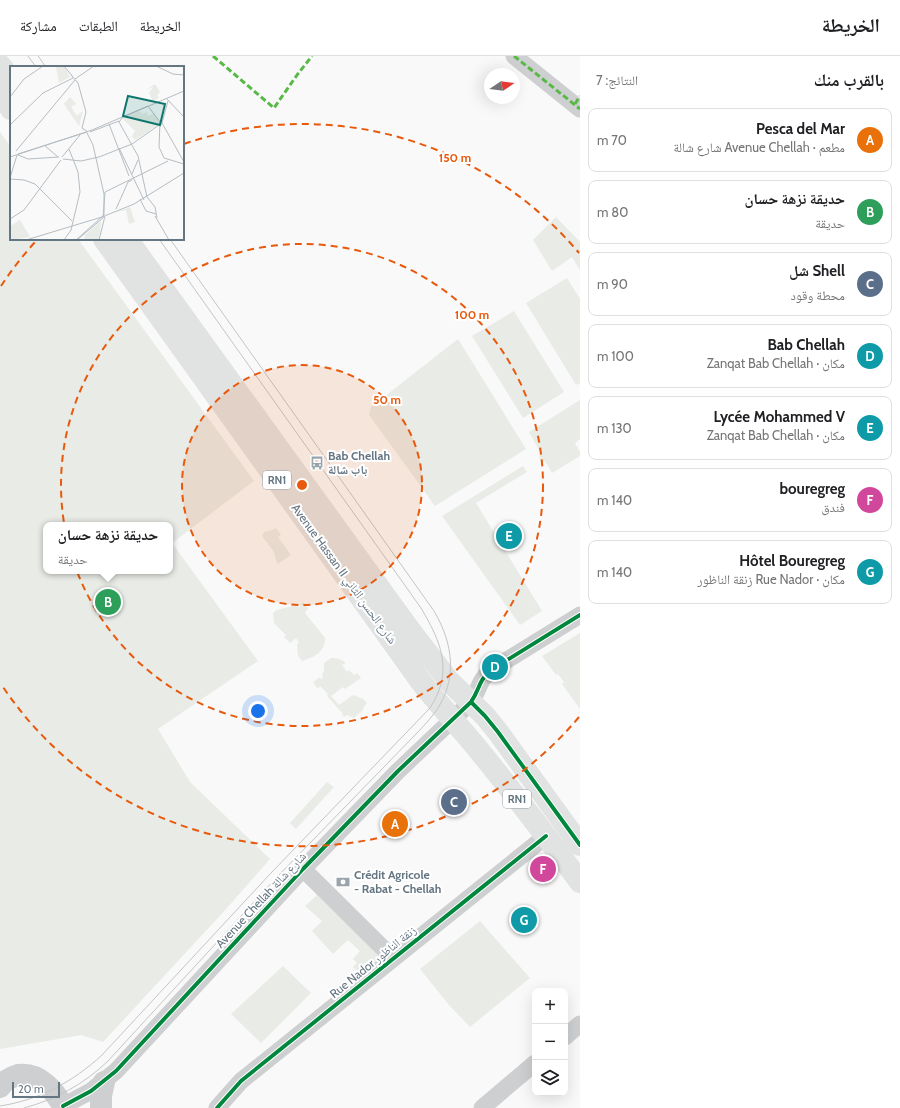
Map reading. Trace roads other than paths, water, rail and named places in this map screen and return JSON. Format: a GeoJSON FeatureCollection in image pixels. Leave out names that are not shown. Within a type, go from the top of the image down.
{"type":"FeatureCollection","features":[{"type":"Feature","properties":{"kind":"main road"},"geometry":{"type":"LineString","coordinates":[[4,56],[11,66]]}},
{"type":"Feature","properties":{"kind":"main road"},"geometry":{"type":"LineString","coordinates":[[0,65],[10,78]]}},
{"type":"Feature","properties":{"kind":"main road"},"geometry":{"type":"LineString","coordinates":[[0,93],[10,108]]}},
{"type":"Feature","properties":{"kind":"main road","name":"Avenue Hassan II شارع الحسن الثاني"},"geometry":{"type":"LineString","coordinates":[[105,240],[439,705],[478,748],[580,882]]}},
{"type":"Feature","properties":{"kind":"main road","name":"Avenue Hassan II شارع الحسن الثاني"},"geometry":{"type":"LineString","coordinates":[[128,240],[409,629],[450,681],[485,716],[498,732],[580,845]]}},
{"type":"Feature","properties":{"kind":"street"},"geometry":{"type":"LineString","coordinates":[[514,56],[580,109]]}},
{"type":"Feature","properties":{"kind":"street"},"geometry":{"type":"LineString","coordinates":[[471,702],[482,678],[491,670],[580,615]]}},
{"type":"Feature","properties":{"kind":"street","name":"Avenue Chellah شارع شالة"},"geometry":{"type":"LineString","coordinates":[[64,1107],[91,1092],[116,1071],[303,869],[398,771],[471,702]]}},
{"type":"Feature","properties":{"kind":"street","name":"Rue Nador زنقة الناظور"},"geometry":{"type":"LineString","coordinates":[[217,1108],[241,1081],[546,836]]}},
{"type":"Feature","properties":{"kind":"street"},"geometry":{"type":"LineString","coordinates":[[303,869],[393,958]]}},
{"type":"Feature","properties":{"kind":"street"},"geometry":{"type":"LineString","coordinates":[[568,1034],[580,1024]]}},
{"type":"Feature","properties":{"kind":"street"},"geometry":{"type":"LineString","coordinates":[[482,1108],[532,1066]]}},
{"type":"Feature","properties":{"kind":"street"},"geometry":{"type":"LineString","coordinates":[[1,1085],[16,1076],[32,1076],[40,1079],[46,1084],[64,1107]]}},
{"type":"Feature","properties":{"kind":"street"},"geometry":{"type":"LineString","coordinates":[[101,1108],[101,1096],[104,1082]]}},
{"type":"Feature","properties":{"kind":"tram line"},"geometry":{"type":"LineString","coordinates":[[28,56],[35,66]]}},
{"type":"Feature","properties":{"kind":"tram line"},"geometry":{"type":"LineString","coordinates":[[38,56],[45,66]]}},
{"type":"Feature","properties":{"kind":"tram line"},"geometry":{"type":"LineString","coordinates":[[0,1106],[28,1099],[55,1088],[79,1074],[102,1055],[271,873],[430,708],[442,682],[443,669],[439,645],[421,608],[160,240]]}},
{"type":"Feature","properties":{"kind":"tram line"},"geometry":{"type":"LineString","coordinates":[[24,1108],[48,1100],[80,1084],[108,1061],[276,878],[419,731],[436,711],[448,686],[450,674],[449,648],[434,611],[171,240]]}},
{"type":"Feature","properties":{"kind":"place","name":"Bab Chellah باب شالة"},"geometry":{"type":"Point","coordinates":[317,463]}},
{"type":"Feature","properties":{"kind":"place","name":"Lycée Mohammed V"},"geometry":{"type":"Point","coordinates":[509,536]}},
{"type":"Feature","properties":{"kind":"place","name":"حديقة نزهة حسان"},"geometry":{"type":"Point","coordinates":[108,602]}},
{"type":"Feature","properties":{"kind":"place","name":"Bab Chellah"},"geometry":{"type":"Point","coordinates":[495,667]}},
{"type":"Feature","properties":{"kind":"place","name":"Shell شل"},"geometry":{"type":"Point","coordinates":[454,802]}},
{"type":"Feature","properties":{"kind":"place","name":"Pesca del Mar"},"geometry":{"type":"Point","coordinates":[395,824]}},
{"type":"Feature","properties":{"kind":"place","name":"bouregreg"},"geometry":{"type":"Point","coordinates":[543,869]}},
{"type":"Feature","properties":{"kind":"place","name":"Crédit Agricole - Rabat - Chellah"},"geometry":{"type":"Point","coordinates":[343,882]}},
{"type":"Feature","properties":{"kind":"place","name":"Hôtel Bouregreg"},"geometry":{"type":"Point","coordinates":[524,920]}}]}
